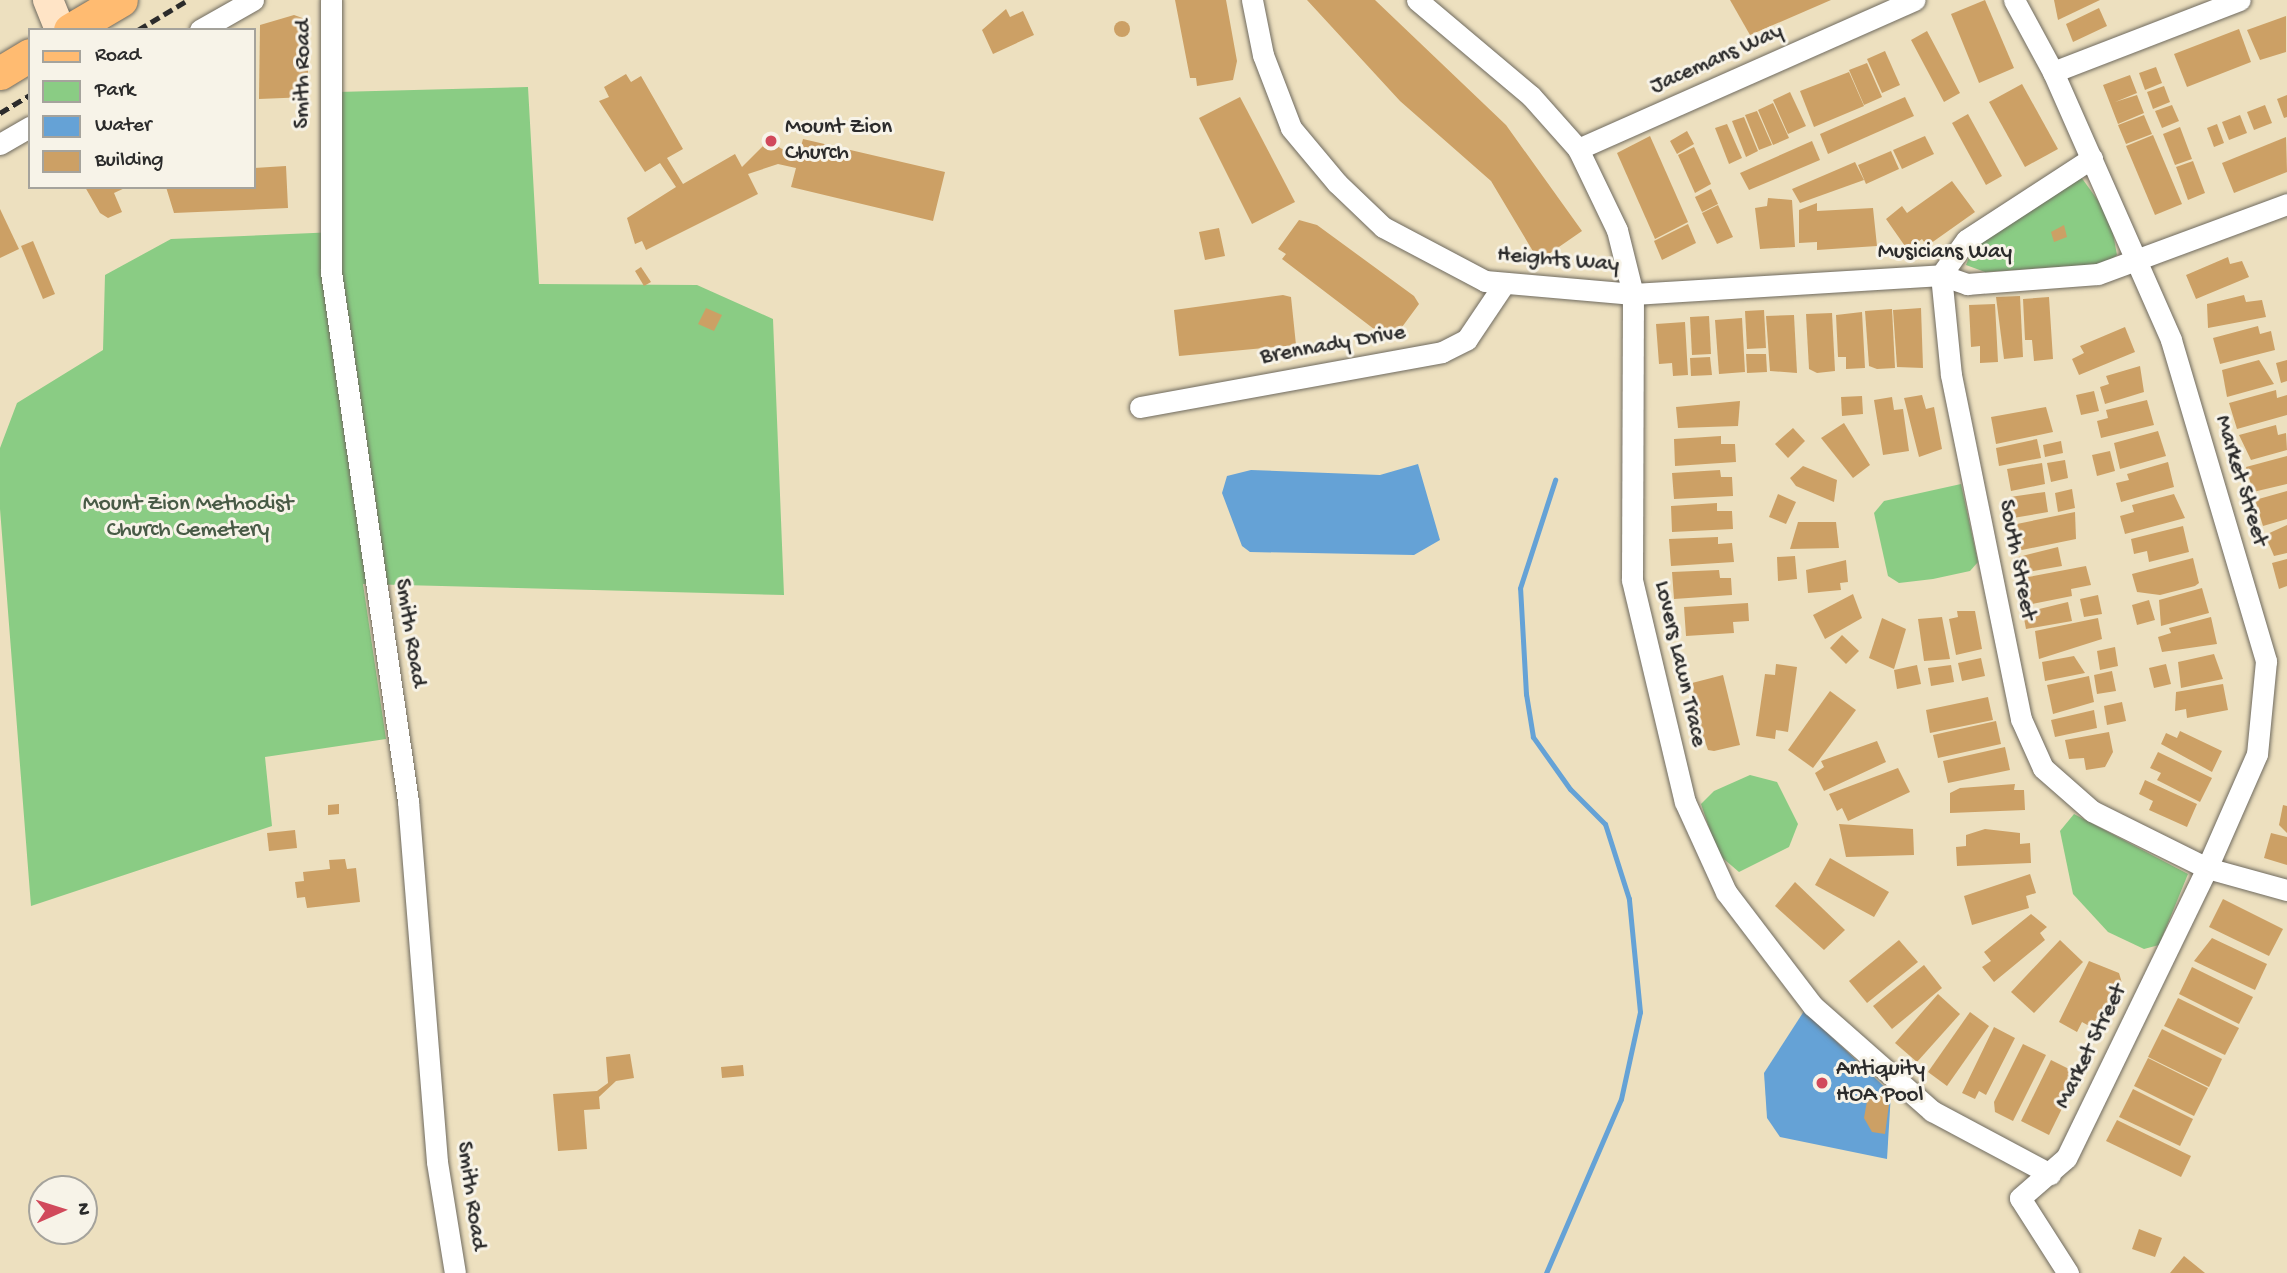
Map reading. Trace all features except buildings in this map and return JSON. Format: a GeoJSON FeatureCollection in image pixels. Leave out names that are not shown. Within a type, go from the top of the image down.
{"type":"FeatureCollection","features":[{"type":"Feature","properties":{"kind":"main road"},"geometry":{"type":"LineString","coordinates":[[73,28],[121,0]]}},
{"type":"Feature","properties":{"kind":"main road"},"geometry":{"type":"LineString","coordinates":[[0,73],[28,56]]}},
{"type":"Feature","properties":{"kind":"street"},"geometry":{"type":"LineString","coordinates":[[48,0],[59,28]]}},
{"type":"Feature","properties":{"kind":"street"},"geometry":{"type":"LineString","coordinates":[[204,28],[253,0]]}},
{"type":"Feature","properties":{"kind":"street","name":"Smith Road"},"geometry":{"type":"LineString","coordinates":[[331,0],[331,272],[408,801],[436,1162],[455,1273]]}},
{"type":"Feature","properties":{"kind":"street","name":"Heights Way"},"geometry":{"type":"LineString","coordinates":[[1252,0],[1263,55],[1291,128],[1337,183],[1383,228],[1449,267],[1504,284],[1633,294]]}},
{"type":"Feature","properties":{"kind":"street","name":"Lovers Lawn Trace"},"geometry":{"type":"LineString","coordinates":[[1417,0],[1531,96],[1578,149],[1617,230],[1633,294],[1632,580],[1685,802],[1726,892],[1813,1006],[1932,1111],[2050,1174]]}},
{"type":"Feature","properties":{"kind":"street","name":"Jacemans Way"},"geometry":{"type":"LineString","coordinates":[[1578,149],[1915,0]]}},
{"type":"Feature","properties":{"kind":"street","name":"Market Street"},"geometry":{"type":"LineString","coordinates":[[2014,0],[2053,72],[2140,262],[2171,340],[2277,661],[2258,754],[2207,868],[2070,1152],[2050,1174],[2020,1198],[2068,1273]]}},
{"type":"Feature","properties":{"kind":"street"},"geometry":{"type":"LineString","coordinates":[[2053,72],[2240,0]]}},
{"type":"Feature","properties":{"kind":"street"},"geometry":{"type":"LineString","coordinates":[[0,144],[28,128]]}},
{"type":"Feature","properties":{"kind":"street"},"geometry":{"type":"LineString","coordinates":[[1941,275],[1966,240],[2092,158]]}},
{"type":"Feature","properties":{"kind":"street","name":"Musicians Way"},"geometry":{"type":"LineString","coordinates":[[1633,294],[1941,275],[1967,284],[2098,274],[2140,262],[2287,204]]}},
{"type":"Feature","properties":{"kind":"street","name":"South Street"},"geometry":{"type":"LineString","coordinates":[[1941,275],[1951,375],[2021,719],[2043,768],[2092,811],[2207,868],[2287,890]]}},
{"type":"Feature","properties":{"kind":"street","name":"Brennady Drive"},"geometry":{"type":"LineString","coordinates":[[1140,407],[1442,352],[1467,339],[1504,284]]}},
{"type":"Feature","properties":{"kind":"green space","name":"Mount Zion Methodist Church Cemetery"},"geometry":{"type":"Polygon","coordinates":[[[528,87],[539,284],[697,285],[773,319],[784,595],[363,584],[386,739],[265,757],[272,826],[31,906],[0,509],[0,448],[17,403],[103,350],[105,275],[171,239],[337,232],[337,92],[528,87]]]}},
{"type":"Feature","properties":{"kind":"green space"},"geometry":{"type":"Polygon","coordinates":[[[2081,177],[2110,217],[2117,255],[2105,264],[1985,272],[1966,265],[1973,247],[2081,177]]]}},
{"type":"Feature","properties":{"kind":"green space"},"geometry":{"type":"Polygon","coordinates":[[[1961,484],[1978,562],[1970,571],[1933,579],[1899,583],[1888,576],[1874,513],[1884,501],[1961,484]]]}},
{"type":"Feature","properties":{"kind":"green space"},"geometry":{"type":"Polygon","coordinates":[[[1750,775],[1777,782],[1798,824],[1789,847],[1739,872],[1718,854],[1701,804],[1714,791],[1750,775]]]}},
{"type":"Feature","properties":{"kind":"green space"},"geometry":{"type":"Polygon","coordinates":[[[2074,814],[2188,874],[2159,945],[2144,949],[2108,932],[2073,894],[2060,831],[2074,814]]]}},
{"type":"Feature","properties":{"kind":"water"},"geometry":{"type":"Polygon","coordinates":[[[1418,464],[1440,540],[1414,555],[1250,552],[1242,546],[1222,493],[1227,476],[1251,470],[1380,475],[1418,464]]]}},
{"type":"Feature","properties":{"kind":"water","name":"Antiquity HOA Pool"},"geometry":{"type":"Polygon","coordinates":[[[1804,1011],[1891,1093],[1887,1159],[1780,1137],[1767,1118],[1764,1073],[1804,1011]]]}},
{"type":"Feature","properties":{"kind":"waterway"},"geometry":{"type":"LineString","coordinates":[[1546,1273],[1621,1099],[1640,1012],[1629,899],[1605,824],[1570,789],[1533,737],[1526,694],[1520,588],[1555,480]]}},
{"type":"Feature","properties":{"kind":"railway"},"geometry":{"type":"LineString","coordinates":[[141,28],[188,0]]}},
{"type":"Feature","properties":{"kind":"railway"},"geometry":{"type":"LineString","coordinates":[[0,113],[28,96]]}},
{"type":"Feature","properties":{"kind":"place","name":"Mount Zion Church"},"geometry":{"type":"Point","coordinates":[771,141]}},
{"type":"Feature","properties":{"kind":"place","name":"Antiquity HOA Pool"},"geometry":{"type":"Point","coordinates":[1822,1083]}}]}
